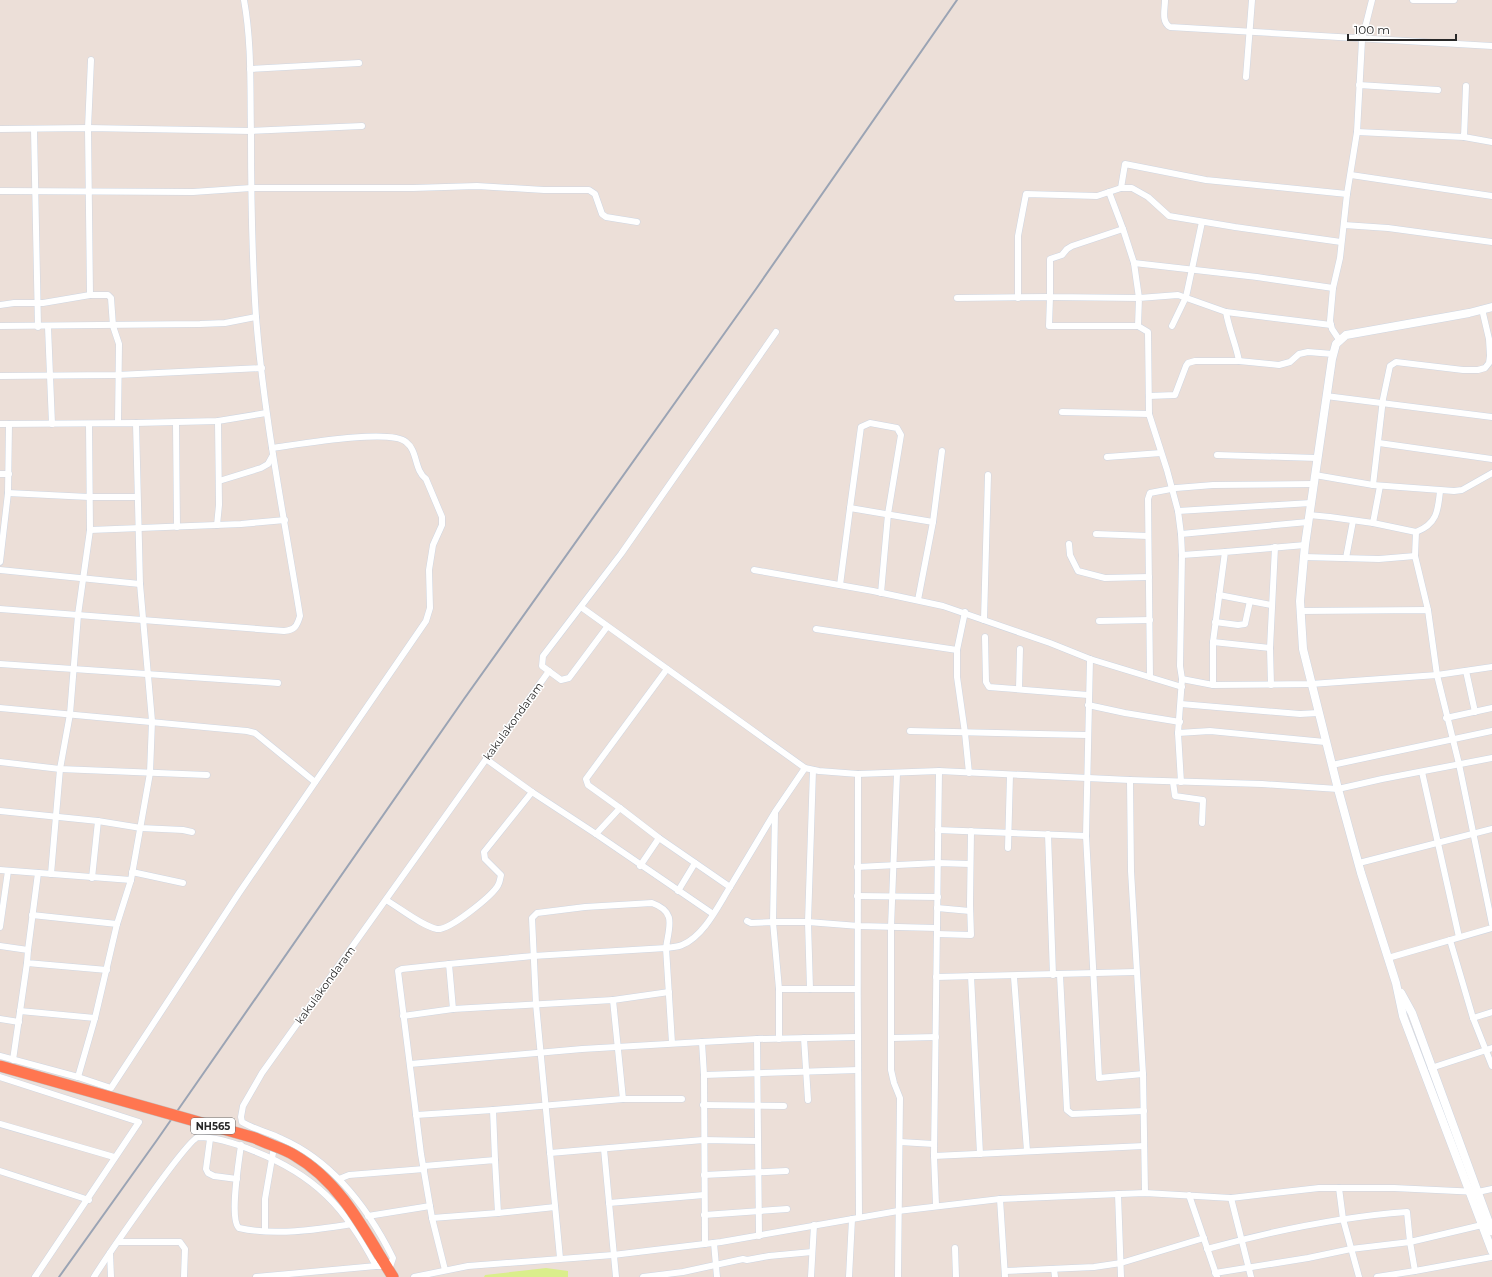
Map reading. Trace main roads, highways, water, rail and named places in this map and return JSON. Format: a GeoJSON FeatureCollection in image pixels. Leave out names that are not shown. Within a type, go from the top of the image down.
{"type":"FeatureCollection","features":[{"type":"Feature","properties":{"kind":"highway","name":"NH565"},"geometry":{"type":"LineString","coordinates":[[0,1066],[255,1138],[272,1152],[294,1154],[329,1181],[359,1221],[385,1267]]}},
{"type":"Feature","properties":{"kind":"railway"},"geometry":{"type":"LineString","coordinates":[[59,1277],[157,1140],[464,699],[756,289],[957,0]]}}]}
